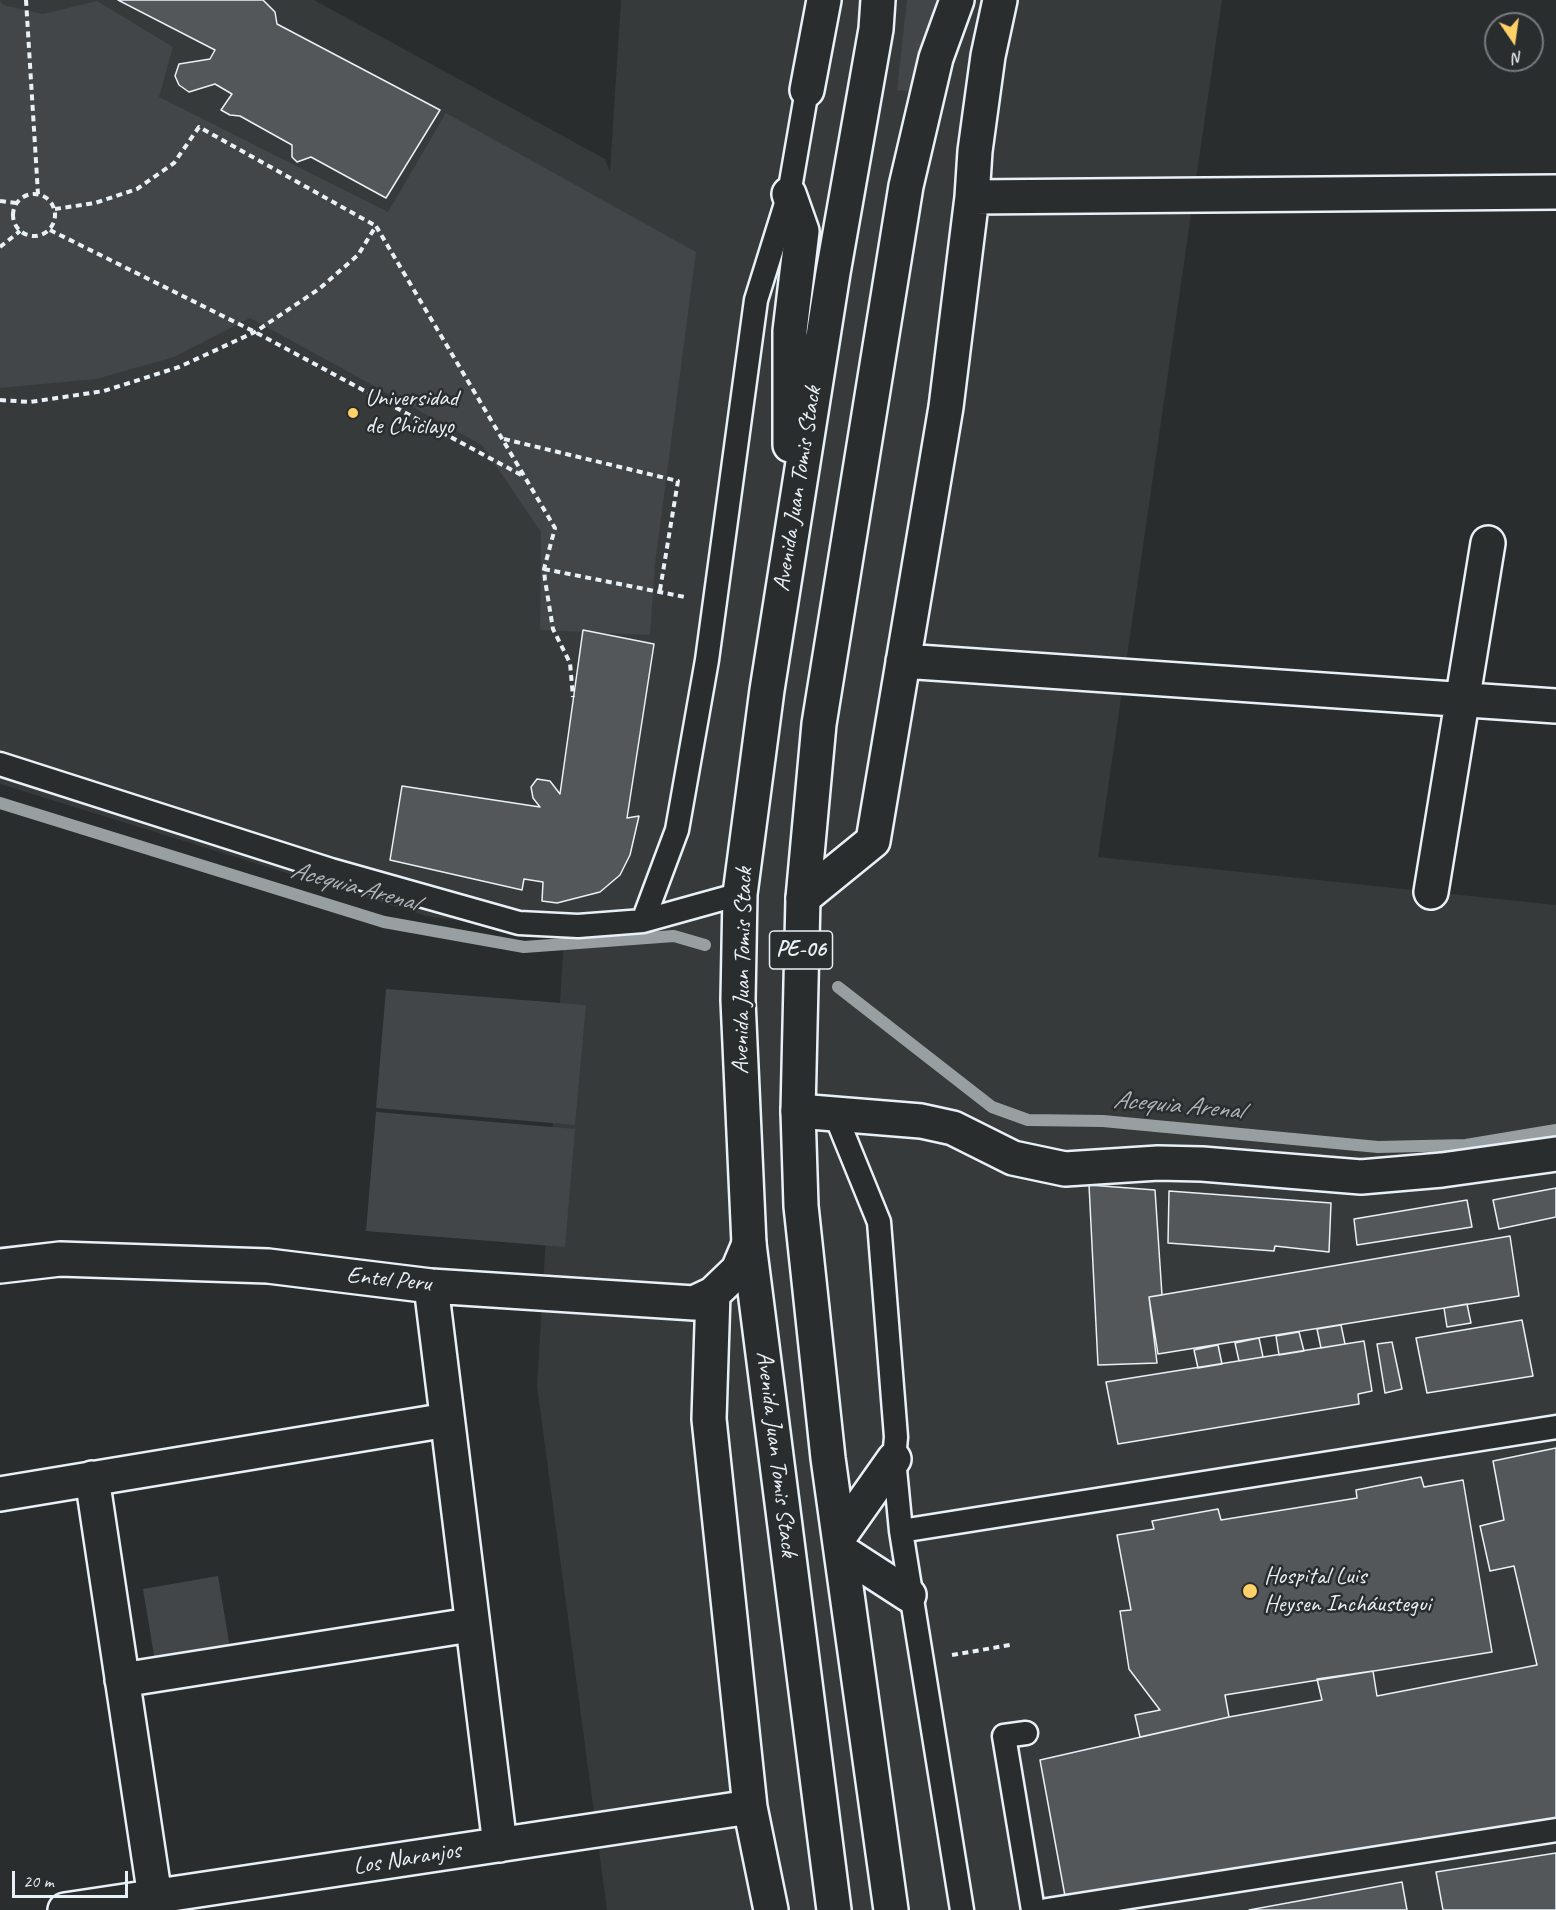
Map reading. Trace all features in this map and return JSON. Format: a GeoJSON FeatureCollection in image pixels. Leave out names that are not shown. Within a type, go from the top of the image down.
{"type":"FeatureCollection","features":[{"type":"Feature","properties":{"kind":"street"},"geometry":{"type":"LineString","coordinates":[[807,90],[824,0]]}},
{"type":"Feature","properties":{"kind":"street","name":"Avenida Juan Tomis Stack"},"geometry":{"type":"LineString","coordinates":[[834,1910],[749,1244],[738,1000],[740,894],[767,690],[832,273],[876,29],[878,0]]}},
{"type":"Feature","properties":{"kind":"street","name":"PE-06"},"geometry":{"type":"LineString","coordinates":[[891,1910],[840,1544],[801,1206],[798,1111],[803,898],[819,724],[906,186],[936,58],[957,0]]}},
{"type":"Feature","properties":{"kind":"street"},"geometry":{"type":"LineString","coordinates":[[803,898],[873,841],[946,407],[972,197],[975,151],[988,56],[1000,0]]}},
{"type":"Feature","properties":{"kind":"street"},"geometry":{"type":"LineString","coordinates":[[972,197],[1556,192]]}},
{"type":"Feature","properties":{"kind":"street"},"geometry":{"type":"LineString","coordinates":[[789,195],[802,231],[790,331],[789,417],[793,525]]}},
{"type":"Feature","properties":{"kind":"street"},"geometry":{"type":"LineString","coordinates":[[1431,892],[1465,699],[1488,543]]}},
{"type":"Feature","properties":{"kind":"street"},"geometry":{"type":"LineString","coordinates":[[903,661],[1556,706]]}},
{"type":"Feature","properties":{"kind":"street"},"geometry":{"type":"LineString","coordinates":[[798,1111],[921,1121],[953,1128],[1013,1158],[1065,1169],[1158,1163],[1202,1164],[1360,1177],[1442,1170],[1556,1154]]}},
{"type":"Feature","properties":{"kind":"street","name":"Entel Peru"},"geometry":{"type":"LineString","coordinates":[[0,1266],[60,1259],[268,1266],[430,1286],[694,1304],[713,1294],[738,1270],[749,1244]]}},
{"type":"Feature","properties":{"kind":"street"},"geometry":{"type":"LineString","coordinates":[[430,1286],[470,1625],[500,1845]]}},
{"type":"Feature","properties":{"kind":"street"},"geometry":{"type":"LineString","coordinates":[[713,1294],[709,1419],[750,1807],[771,1910]]}},
{"type":"Feature","properties":{"kind":"street"},"geometry":{"type":"LineString","coordinates":[[0,1494],[447,1420]]}},
{"type":"Feature","properties":{"kind":"street"},"geometry":{"type":"LineString","coordinates":[[894,1459],[840,1544],[909,1595]]}},
{"type":"Feature","properties":{"kind":"street"},"geometry":{"type":"LineString","coordinates":[[92,1478],[155,1897]]}},
{"type":"Feature","properties":{"kind":"street"},"geometry":{"type":"LineString","coordinates":[[122,1680],[470,1625]]}},
{"type":"Feature","properties":{"kind":"street","name":"Los Naranjos"},"geometry":{"type":"LineString","coordinates":[[65,1910],[750,1807]]}},
{"type":"Feature","properties":{"kind":"lane"},"geometry":{"type":"LineString","coordinates":[[643,921],[677,830],[714,604],[756,300],[789,195],[807,90]]}},
{"type":"Feature","properties":{"kind":"lane"},"geometry":{"type":"LineString","coordinates":[[0,764],[331,870],[519,923],[578,926],[643,921],[740,894]]}},
{"type":"Feature","properties":{"kind":"lane"},"geometry":{"type":"LineString","coordinates":[[835,1114],[879,1222],[897,1437],[894,1459],[901,1531],[909,1595],[962,1910]]}},
{"type":"Feature","properties":{"kind":"lane"},"geometry":{"type":"LineString","coordinates":[[901,1531],[1556,1427]]}},
{"type":"Feature","properties":{"kind":"lane"},"geometry":{"type":"LineString","coordinates":[[1026,1732],[1004,1736],[1033,1910]]}},
{"type":"Feature","properties":{"kind":"lane"},"geometry":{"type":"LineString","coordinates":[[1047,1910],[1556,1830]]}},
{"type":"Feature","properties":{"kind":"path"},"geometry":{"type":"LineString","coordinates":[[26,0],[38,194]]}},
{"type":"Feature","properties":{"kind":"path"},"geometry":{"type":"LineString","coordinates":[[55,209],[95,203],[137,189],[174,163],[199,127],[376,226],[555,528],[544,569],[553,628],[570,663],[573,697]]}},
{"type":"Feature","properties":{"kind":"path"},"geometry":{"type":"LineString","coordinates":[[38,194],[49,198],[55,209],[55,221],[50,230],[40,236],[29,236],[20,231],[14,223],[13,213],[16,203],[26,195],[38,194]]}},
{"type":"Feature","properties":{"kind":"path"},"geometry":{"type":"LineString","coordinates":[[0,201],[16,203]]}},
{"type":"Feature","properties":{"kind":"path"},"geometry":{"type":"LineString","coordinates":[[0,399],[30,402],[104,391],[178,367],[255,332],[319,289],[358,255],[376,226]]}},
{"type":"Feature","properties":{"kind":"path"},"geometry":{"type":"LineString","coordinates":[[50,230],[255,332],[525,477]]}},
{"type":"Feature","properties":{"kind":"path"},"geometry":{"type":"LineString","coordinates":[[0,247],[20,231]]}},
{"type":"Feature","properties":{"kind":"path"},"geometry":{"type":"LineString","coordinates":[[503,438],[678,481],[660,590]]}},
{"type":"Feature","properties":{"kind":"path"},"geometry":{"type":"LineString","coordinates":[[544,569],[660,590],[714,604]]}},
{"type":"Feature","properties":{"kind":"shaded area"},"geometry":{"type":"Polygon","coordinates":[[[0,0],[314,0],[605,159],[610,172],[621,0],[1222,0],[1098,857],[1556,905],[1556,1910],[607,1910],[537,1386],[564,936],[426,916],[0,784],[0,0]]]}},
{"type":"Feature","properties":{"kind":"shaded area"},"geometry":{"type":"Polygon","coordinates":[[[907,0],[936,0],[914,92],[897,90],[907,0]]]}},
{"type":"Feature","properties":{"kind":"shaded area"},"geometry":{"type":"Polygon","coordinates":[[[0,1],[3,5],[43,14],[97,1],[173,47],[159,97],[388,212],[446,113],[696,252],[655,564],[650,635],[540,630],[541,532],[482,445],[250,318],[174,357],[96,379],[0,388],[0,1]]]}},
{"type":"Feature","properties":{"kind":"shaded area"},"geometry":{"type":"Polygon","coordinates":[[[386,989],[586,1005],[575,1125],[376,1108],[386,989]]]}},
{"type":"Feature","properties":{"kind":"shaded area"},"geometry":{"type":"Polygon","coordinates":[[[376,1112],[575,1129],[565,1247],[366,1231],[376,1112]]]}},
{"type":"Feature","properties":{"kind":"shaded area"},"geometry":{"type":"Polygon","coordinates":[[[218,1576],[230,1648],[155,1661],[143,1589],[218,1576]]]}},
{"type":"Feature","properties":{"kind":"building"},"geometry":{"type":"Polygon","coordinates":[[[118,0],[263,0],[275,12],[277,24],[440,110],[386,198],[311,157],[297,162],[292,157],[292,145],[240,116],[230,115],[221,110],[232,94],[215,84],[189,92],[179,85],[175,76],[179,64],[210,59],[215,50],[118,0]]]}},
{"type":"Feature","properties":{"kind":"building"},"geometry":{"type":"Polygon","coordinates":[[[583,630],[654,644],[627,818],[639,816],[630,855],[620,875],[600,892],[557,903],[542,901],[543,882],[524,879],[522,890],[390,860],[402,786],[540,807],[533,798],[531,787],[537,779],[550,781],[560,794],[583,630]]]}},
{"type":"Feature","properties":{"kind":"building"},"geometry":{"type":"Polygon","coordinates":[[[1089,1185],[1155,1190],[1162,1295],[1149,1297],[1157,1363],[1098,1365],[1089,1185]]]}},
{"type":"Feature","properties":{"kind":"building"},"geometry":{"type":"Polygon","coordinates":[[[1556,1188],[1556,1217],[1499,1229],[1493,1200],[1556,1188]]]}},
{"type":"Feature","properties":{"kind":"building"},"geometry":{"type":"Polygon","coordinates":[[[1169,1191],[1331,1203],[1329,1252],[1275,1246],[1274,1251],[1168,1243],[1169,1191]]]}},
{"type":"Feature","properties":{"kind":"building"},"geometry":{"type":"Polygon","coordinates":[[[1467,1200],[1472,1227],[1357,1245],[1354,1219],[1467,1200]]]}},
{"type":"Feature","properties":{"kind":"building"},"geometry":{"type":"Polygon","coordinates":[[[1510,1236],[1519,1296],[1158,1354],[1149,1297],[1510,1236]]]}},
{"type":"Feature","properties":{"kind":"building"},"geometry":{"type":"Polygon","coordinates":[[[1467,1304],[1471,1323],[1447,1327],[1444,1308],[1467,1304]]]}},
{"type":"Feature","properties":{"kind":"building"},"geometry":{"type":"Polygon","coordinates":[[[1522,1320],[1533,1376],[1427,1393],[1416,1338],[1522,1320]]]}},
{"type":"Feature","properties":{"kind":"building"},"geometry":{"type":"Polygon","coordinates":[[[1341,1325],[1345,1344],[1321,1348],[1317,1329],[1341,1325]]]}},
{"type":"Feature","properties":{"kind":"building"},"geometry":{"type":"Polygon","coordinates":[[[1299,1332],[1304,1351],[1279,1355],[1276,1336],[1299,1332]]]}},
{"type":"Feature","properties":{"kind":"building"},"geometry":{"type":"Polygon","coordinates":[[[1259,1338],[1263,1357],[1239,1361],[1235,1343],[1259,1338]]]}},
{"type":"Feature","properties":{"kind":"building"},"geometry":{"type":"Polygon","coordinates":[[[1364,1341],[1372,1391],[1358,1394],[1359,1404],[1118,1444],[1106,1382],[1364,1341]]]}},
{"type":"Feature","properties":{"kind":"building"},"geometry":{"type":"Polygon","coordinates":[[[1392,1342],[1402,1389],[1385,1393],[1377,1344],[1392,1342]]]}},
{"type":"Feature","properties":{"kind":"building"},"geometry":{"type":"Polygon","coordinates":[[[1218,1345],[1222,1364],[1198,1368],[1194,1350],[1218,1345]]]}},
{"type":"Feature","properties":{"kind":"building"},"geometry":{"type":"Polygon","coordinates":[[[1556,1448],[1556,1818],[1065,1896],[1040,1760],[1229,1717],[1322,1700],[1317,1679],[1373,1671],[1377,1696],[1537,1665],[1514,1566],[1490,1571],[1480,1526],[1504,1520],[1493,1461],[1556,1448]]]}},
{"type":"Feature","properties":{"kind":"building"},"geometry":{"type":"Polygon","coordinates":[[[1421,1477],[1424,1487],[1463,1480],[1492,1652],[1225,1695],[1229,1717],[1140,1737],[1135,1715],[1160,1710],[1129,1669],[1120,1611],[1131,1610],[1117,1535],[1154,1529],[1152,1521],[1218,1509],[1221,1520],[1357,1498],[1356,1490],[1421,1477]]]}},
{"type":"Feature","properties":{"kind":"building"},"geometry":{"type":"Polygon","coordinates":[[[1556,1853],[1556,1910],[1443,1910],[1436,1872],[1556,1853]]]}},
{"type":"Feature","properties":{"kind":"building"},"geometry":{"type":"Polygon","coordinates":[[[1402,1882],[1407,1910],[1249,1910],[1402,1882]]]}},
{"type":"Feature","properties":{"kind":"waterway","name":"Acequia Arenal"},"geometry":{"type":"LineString","coordinates":[[0,803],[384,922],[524,947],[674,936],[705,945]]}},
{"type":"Feature","properties":{"kind":"waterway","name":"Acequia Arenal"},"geometry":{"type":"LineString","coordinates":[[838,987],[992,1107],[1028,1120],[1103,1121],[1378,1147],[1466,1145],[1556,1130]]}},
{"type":"Feature","properties":{"kind":"place","name":"Universidad de Chiclayo"},"geometry":{"type":"Point","coordinates":[353,413]}},
{"type":"Feature","properties":{"kind":"place","name":"Hospital Luis Heysen Incháustegui"},"geometry":{"type":"Point","coordinates":[1250,1591]}}]}
